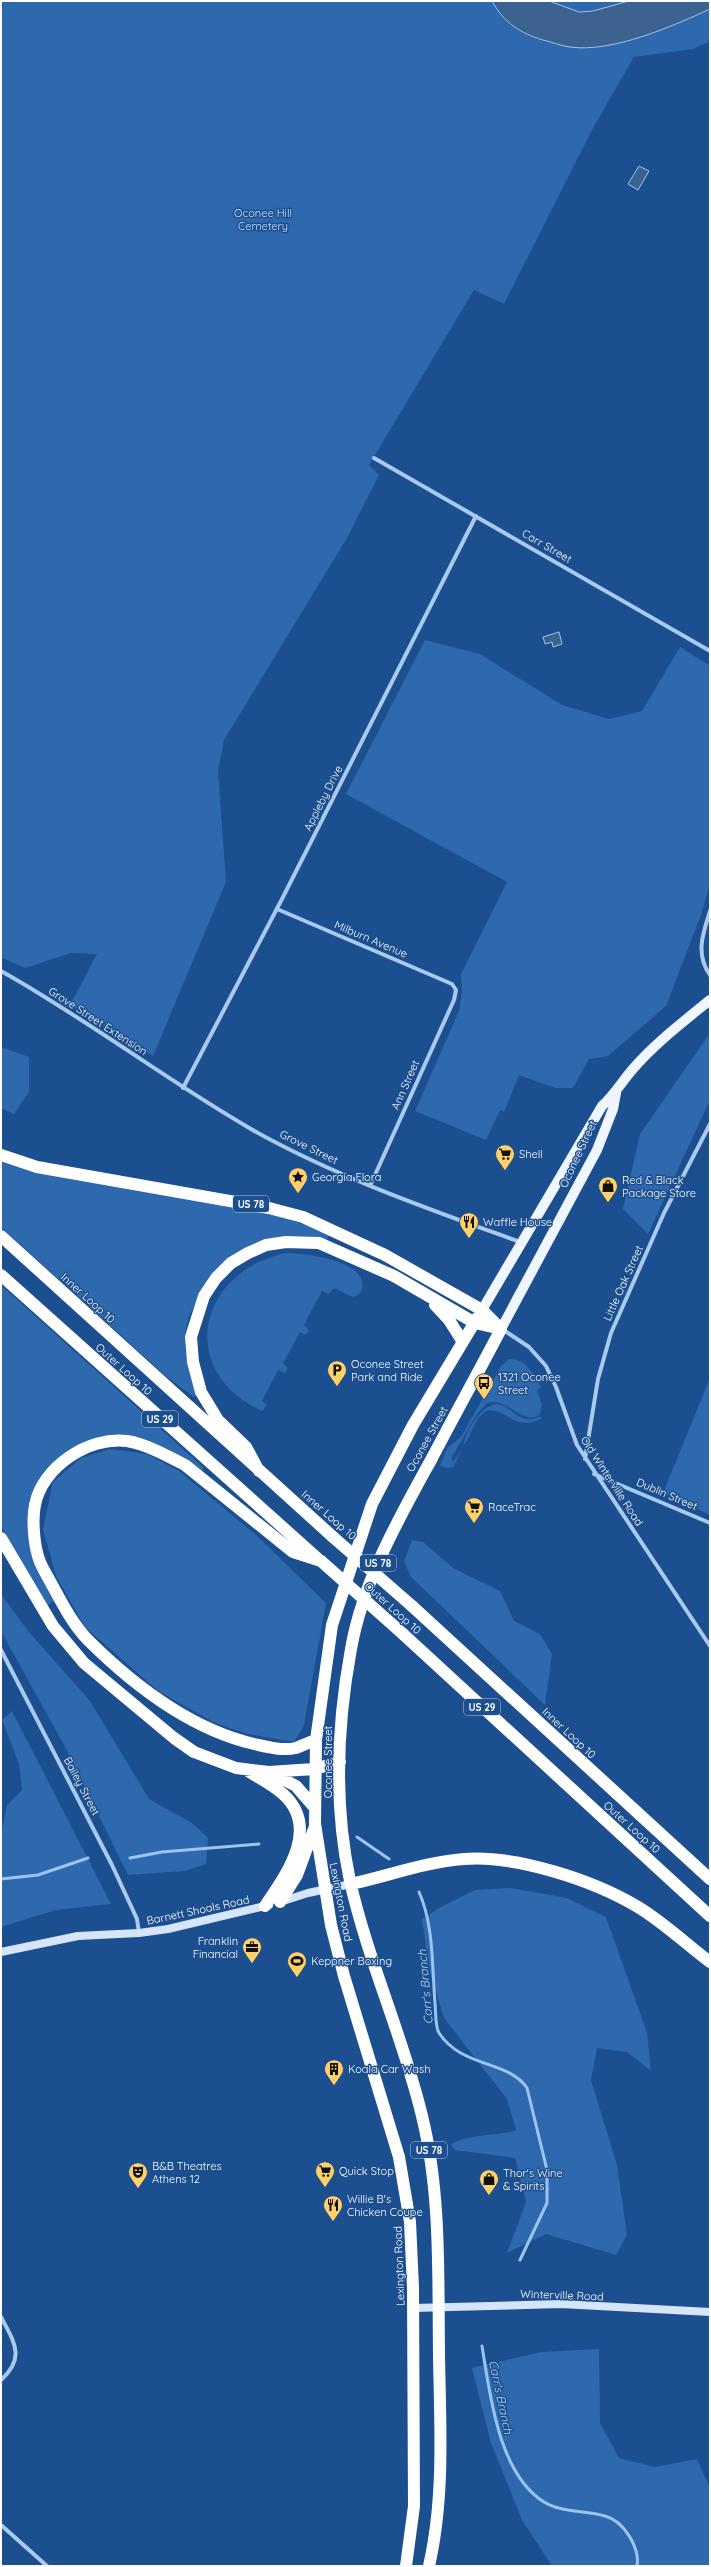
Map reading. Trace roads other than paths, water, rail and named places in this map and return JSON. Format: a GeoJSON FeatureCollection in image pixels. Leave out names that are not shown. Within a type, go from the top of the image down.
{"type":"FeatureCollection","features":[{"type":"Feature","properties":{"kind":"highway","name":"US 78"},"geometry":{"type":"LineString","coordinates":[[1,1156],[37,1167],[269,1208],[303,1217],[385,1255],[482,1310],[501,1329]]}},
{"type":"Feature","properties":{"kind":"highway","name":"Inner Loop 10"},"geometry":{"type":"LineString","coordinates":[[1,1236],[259,1471],[412,1606],[710,1879]]}},
{"type":"Feature","properties":{"kind":"highway"},"geometry":{"type":"LineString","coordinates":[[259,1471],[246,1447],[218,1420],[201,1392],[193,1362],[191,1337],[196,1316],[204,1296],[216,1278],[231,1263],[248,1253],[266,1245],[302,1241],[319,1243],[394,1276],[426,1296],[475,1323],[501,1329]]}},
{"type":"Feature","properties":{"kind":"highway","name":"Outer Loop 10"},"geometry":{"type":"LineString","coordinates":[[1,1275],[232,1483],[403,1634],[710,1916]]}},
{"type":"Feature","properties":{"kind":"highway"},"geometry":{"type":"LineString","coordinates":[[426,1296],[449,1320],[463,1342]]}},
{"type":"Feature","properties":{"kind":"highway","name":"Oconee Street"},"geometry":{"type":"LineString","coordinates":[[315,1808],[314,1769],[316,1740],[332,1625],[372,1504],[413,1425],[482,1310]]}},
{"type":"Feature","properties":{"kind":"highway","name":"Oconee Street"},"geometry":{"type":"LineString","coordinates":[[342,1822],[340,1762],[342,1704],[351,1646],[368,1586],[402,1510],[501,1329]]}},
{"type":"Feature","properties":{"kind":"highway"},"geometry":{"type":"LineString","coordinates":[[316,1740],[296,1748],[275,1748],[217,1733],[200,1726],[170,1708],[133,1679],[87,1638],[66,1610],[38,1556],[35,1505],[43,1485],[56,1468],[79,1451],[104,1442],[127,1441],[168,1456],[185,1465],[293,1552],[321,1561]]}},
{"type":"Feature","properties":{"kind":"highway"},"geometry":{"type":"LineString","coordinates":[[1,1538],[53,1626],[84,1663],[174,1738],[194,1752],[246,1770],[284,1794],[297,1815],[300,1833],[299,1846],[293,1864],[265,1906]]}},
{"type":"Feature","properties":{"kind":"highway"},"geometry":{"type":"LineString","coordinates":[[246,1770],[269,1772],[314,1769],[340,1762]]}},
{"type":"Feature","properties":{"kind":"highway"},"geometry":{"type":"LineString","coordinates":[[269,1772],[296,1786],[315,1808]]}},
{"type":"Feature","properties":{"kind":"highway","name":"Lexington Road"},"geometry":{"type":"LineString","coordinates":[[315,1808],[315,1824],[325,1889],[344,1976],[399,2157],[410,2222],[413,2308],[414,2506],[406,2566]]}},
{"type":"Feature","properties":{"kind":"highway","name":"Lexington Road"},"geometry":{"type":"LineString","coordinates":[[342,1822],[351,1884],[422,2114],[429,2149],[436,2212],[439,2308],[440,2497],[429,2566]]}},
{"type":"Feature","properties":{"kind":"highway"},"geometry":{"type":"LineString","coordinates":[[280,1902],[297,1875],[315,1824]]}},
{"type":"Feature","properties":{"kind":"highway"},"geometry":{"type":"LineString","coordinates":[[351,1884],[465,1859],[509,1862],[561,1873],[594,1885],[638,1907],[710,1962]]}},
{"type":"Feature","properties":{"kind":"main road","name":"Oconee Street"},"geometry":{"type":"LineString","coordinates":[[482,1310],[523,1243],[602,1106],[616,1092],[631,1071],[670,1033],[710,1000]]}},
{"type":"Feature","properties":{"kind":"main road","name":"Oconee Street"},"geometry":{"type":"LineString","coordinates":[[501,1329],[597,1150],[612,1109],[616,1092]]}},
{"type":"Feature","properties":{"kind":"main road","name":"Barnett Shoals Road"},"geometry":{"type":"LineString","coordinates":[[1,1952],[78,1936],[139,1933],[208,1921],[325,1889],[351,1884]]}},
{"type":"Feature","properties":{"kind":"main road","name":"Winterville Road"},"geometry":{"type":"LineString","coordinates":[[413,2308],[561,2304],[710,2312]]}},
{"type":"Feature","properties":{"kind":"street","name":"Carr Street"},"geometry":{"type":"LineString","coordinates":[[374,458],[710,651]]}},
{"type":"Feature","properties":{"kind":"street","name":"Appleby Drive"},"geometry":{"type":"LineString","coordinates":[[183,1088],[277,909],[476,516]]}},
{"type":"Feature","properties":{"kind":"street","name":"Milburn Avenue"},"geometry":{"type":"LineString","coordinates":[[277,909],[452,984],[456,990]]}},
{"type":"Feature","properties":{"kind":"street"},"geometry":{"type":"LineString","coordinates":[[710,911],[701,939],[701,954],[710,975]]}},
{"type":"Feature","properties":{"kind":"street","name":"Grove Street Extension"},"geometry":{"type":"LineString","coordinates":[[1,972],[31,988],[183,1088]]}},
{"type":"Feature","properties":{"kind":"street","name":"Ann Street"},"geometry":{"type":"LineString","coordinates":[[370,1186],[454,1000],[456,990]]}},
{"type":"Feature","properties":{"kind":"street","name":"Grove Street"},"geometry":{"type":"LineString","coordinates":[[183,1088],[253,1130],[370,1186],[523,1243]]}},
{"type":"Feature","properties":{"kind":"street","name":"Little Oak Street"},"geometry":{"type":"LineString","coordinates":[[585,1459],[598,1379],[611,1333],[664,1213],[710,1124]]}},
{"type":"Feature","properties":{"kind":"street","name":"Old Winterville Road"},"geometry":{"type":"LineString","coordinates":[[501,1329],[529,1347],[546,1366],[556,1387],[573,1437],[585,1459],[710,1646]]}},
{"type":"Feature","properties":{"kind":"street","name":"Dublin Street"},"geometry":{"type":"LineString","coordinates":[[594,1474],[710,1523]]}},
{"type":"Feature","properties":{"kind":"street","name":"Bailey Street"},"geometry":{"type":"LineString","coordinates":[[1,1650],[112,1865],[137,1919],[139,1933]]}},
{"type":"Feature","properties":{"kind":"street"},"geometry":{"type":"LineString","coordinates":[[1,2316],[11,2336],[17,2355],[12,2367],[1,2380]]}},
{"type":"Feature","properties":{"kind":"street"},"geometry":{"type":"LineString","coordinates":[[1,2526],[47,2566]]}},
{"type":"Feature","properties":{"kind":"waterway","name":"Carr's Branch"},"geometry":{"type":"LineString","coordinates":[[357,1837],[389,1859]]}},
{"type":"Feature","properties":{"kind":"waterway","name":"Carr's Branch"},"geometry":{"type":"LineString","coordinates":[[130,1858],[162,1852],[259,1844]]}},
{"type":"Feature","properties":{"kind":"waterway","name":"Carr's Branch"},"geometry":{"type":"LineString","coordinates":[[1,1879],[38,1875],[88,1858]]}},
{"type":"Feature","properties":{"kind":"waterway","name":"Carr's Branch"},"geometry":{"type":"LineString","coordinates":[[419,1892],[424,1905],[430,1932],[436,2023],[439,2033],[449,2044],[460,2052],[508,2073],[519,2079],[527,2088],[547,2170],[547,2203],[520,2260]]}},
{"type":"Feature","properties":{"kind":"waterway","name":"Carr's Branch"},"geometry":{"type":"LineString","coordinates":[[482,2346],[493,2409],[506,2453],[516,2472],[528,2489],[551,2506],[566,2510],[605,2516],[618,2523],[624,2529],[633,2544],[636,2551],[637,2566]]}},
{"type":"Feature","properties":{"kind":"place","name":"Shell"},"geometry":{"type":"Point","coordinates":[505,1171]}},
{"type":"Feature","properties":{"kind":"place","name":"Georgia Flora"},"geometry":{"type":"Point","coordinates":[298,1194]}},
{"type":"Feature","properties":{"kind":"place","name":"Red & Black Package Store"},"geometry":{"type":"Point","coordinates":[608,1203]}},
{"type":"Feature","properties":{"kind":"place","name":"Waffle House"},"geometry":{"type":"Point","coordinates":[469,1239]}},
{"type":"Feature","properties":{"kind":"place","name":"Oconee Street Park and Ride"},"geometry":{"type":"Point","coordinates":[337,1387]}},
{"type":"Feature","properties":{"kind":"place","name":"1321 Oconee Street"},"geometry":{"type":"Point","coordinates":[484,1400]}},
{"type":"Feature","properties":{"kind":"place","name":"RaceTrac"},"geometry":{"type":"Point","coordinates":[474,1524]}},
{"type":"Feature","properties":{"kind":"place","name":"Franklin Financial"},"geometry":{"type":"Point","coordinates":[252,1964]}},
{"type":"Feature","properties":{"kind":"place","name":"Keppner Boxing"},"geometry":{"type":"Point","coordinates":[297,1978]}},
{"type":"Feature","properties":{"kind":"place","name":"Koala Car Wash"},"geometry":{"type":"Point","coordinates":[334,2086]}},
{"type":"Feature","properties":{"kind":"place","name":"Quick Stop"},"geometry":{"type":"Point","coordinates":[325,2188]}},
{"type":"Feature","properties":{"kind":"place","name":"B&B Theatres Athens 12"},"geometry":{"type":"Point","coordinates":[138,2189]}},
{"type":"Feature","properties":{"kind":"place","name":"Thor's Wine & Spirits"},"geometry":{"type":"Point","coordinates":[489,2196]}},
{"type":"Feature","properties":{"kind":"place","name":"Willie B's Chicken Coupe"},"geometry":{"type":"Point","coordinates":[333,2222]}},
{"type":"Feature","properties":{"kind":"park label","name":"Oconee Hill Cemetery"},"geometry":{"type":"Point","coordinates":[263,219]}}]}
